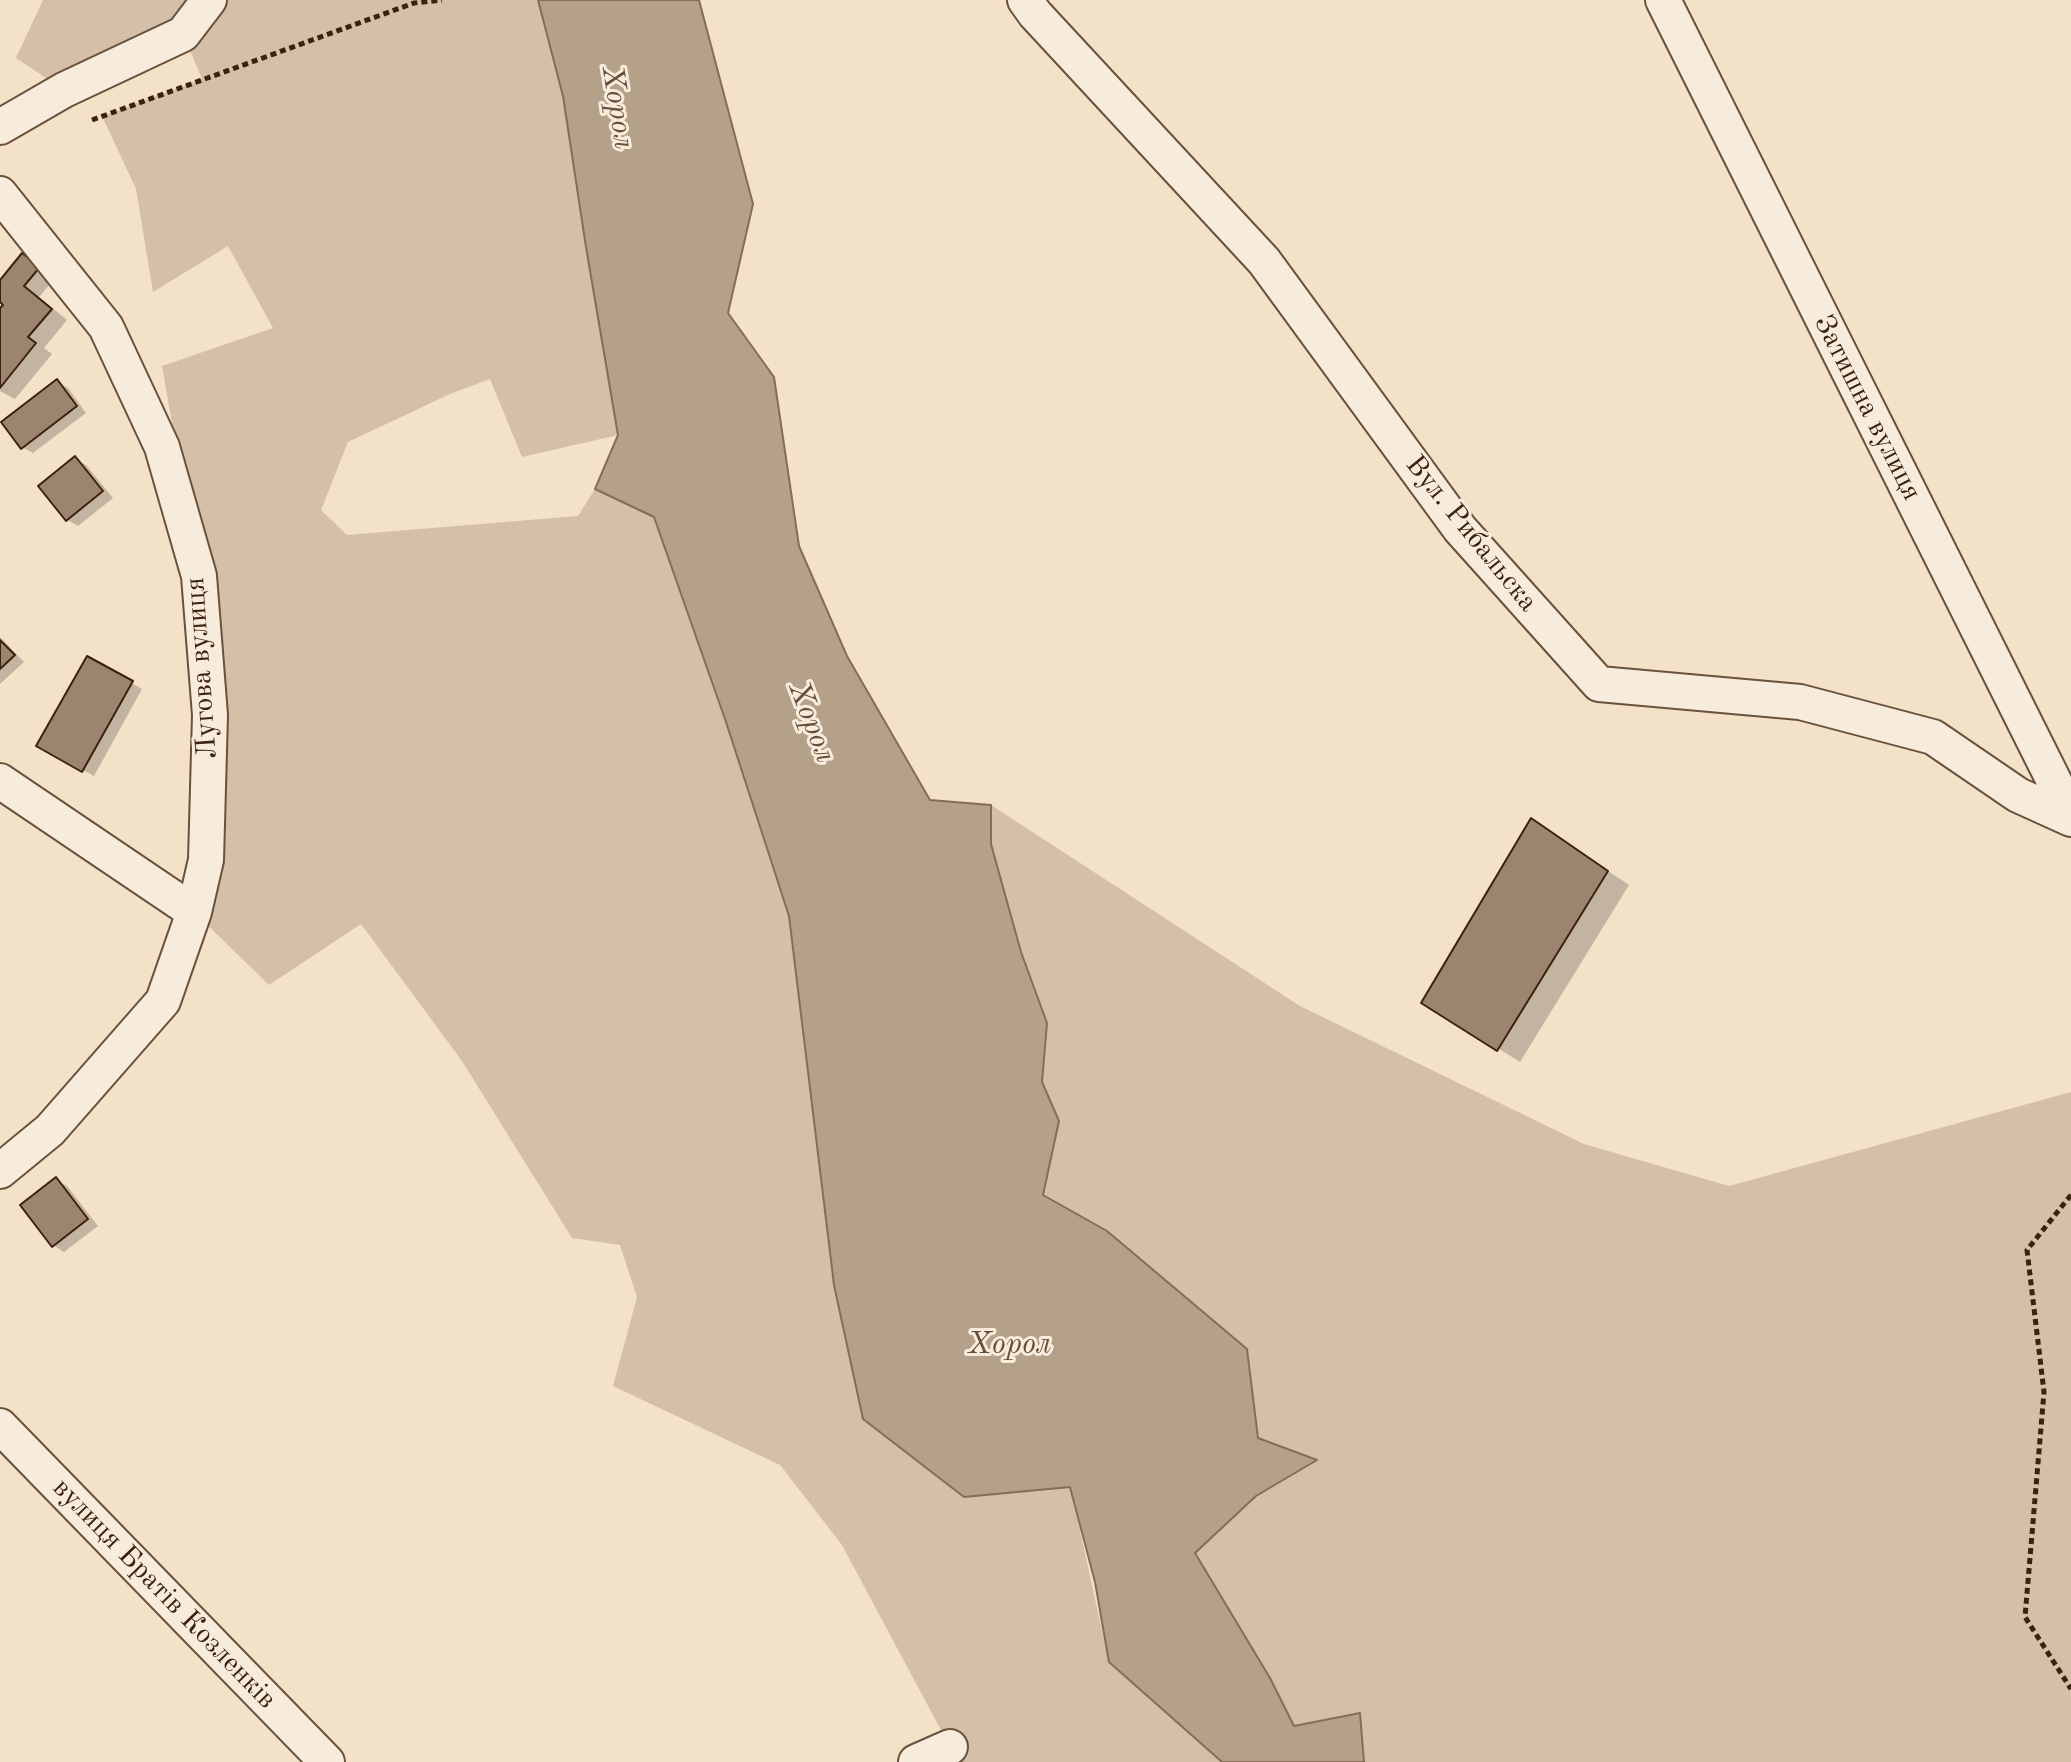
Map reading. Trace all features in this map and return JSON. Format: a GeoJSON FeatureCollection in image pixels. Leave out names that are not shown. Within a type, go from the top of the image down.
{"type":"FeatureCollection","features":[{"type":"Feature","properties":{"kind":"street"},"geometry":{"type":"LineString","coordinates":[[0,127],[64,90],[183,34],[209,0]]}},
{"type":"Feature","properties":{"kind":"street","name":"Вул. Рибальска"},"geometry":{"type":"LineString","coordinates":[[1025,0],[1264,261],[1460,529],[1599,684],[1800,702],[1933,737],[2018,795],[2071,817]]}},
{"type":"Feature","properties":{"kind":"street","name":"Затишна вулиця"},"geometry":{"type":"LineString","coordinates":[[1663,0],[2071,817]]}},
{"type":"Feature","properties":{"kind":"street","name":"Лугова вулиця"},"geometry":{"type":"LineString","coordinates":[[0,194],[106,327],[162,447],[199,576],[210,715],[206,860],[194,912],[163,1001],[50,1130],[0,1171]]}},
{"type":"Feature","properties":{"kind":"street"},"geometry":{"type":"LineString","coordinates":[[0,781],[194,912]]}},
{"type":"Feature","properties":{"kind":"street","name":"вулиця Братів Козленків"},"geometry":{"type":"LineString","coordinates":[[0,1426],[327,1762]]}},
{"type":"Feature","properties":{"kind":"street"},"geometry":{"type":"LineString","coordinates":[[916,1762],[950,1747]]}},
{"type":"Feature","properties":{"kind":"path"},"geometry":{"type":"LineString","coordinates":[[87,122],[414,3],[442,0]]}},
{"type":"Feature","properties":{"kind":"path"},"geometry":{"type":"LineString","coordinates":[[2071,1195],[2027,1250],[2044,1392],[2025,1617],[2071,1689]]}},
{"type":"Feature","properties":{"kind":"shaded area"},"geometry":{"type":"Polygon","coordinates":[[[43,0],[538,0],[563,96],[618,435],[522,457],[490,379],[450,394],[348,442],[321,510],[347,535],[578,516],[595,489],[654,516],[789,916],[834,1285],[964,1497],[1070,1486],[1109,1662],[1222,1762],[954,1762],[950,1747],[842,1545],[780,1465],[613,1386],[637,1297],[620,1245],[572,1238],[462,1061],[361,924],[269,985],[194,912],[199,576],[162,366],[273,328],[228,246],[153,292],[136,189],[102,116],[202,79],[183,34],[64,90],[16,58],[43,0]]]}},
{"type":"Feature","properties":{"kind":"shaded area"},"geometry":{"type":"Polygon","coordinates":[[[991,805],[1300,1006],[1584,1144],[1729,1186],[2071,1092],[2071,1762],[1364,1762],[1360,1713],[1295,1726],[1270,1678],[1194,1553],[1256,1496],[1316,1460],[1258,1438],[1247,1349],[1107,1231],[1043,1196],[1059,1121],[1042,1082],[1047,1023],[1021,952],[991,844],[991,805]]]}},
{"type":"Feature","properties":{"kind":"water","name":"Хорол"},"geometry":{"type":"Polygon","coordinates":[[[538,0],[699,0],[753,204],[728,313],[774,377],[799,546],[847,656],[930,800],[991,805],[991,844],[1021,952],[1047,1023],[1042,1082],[1059,1121],[1043,1195],[1107,1231],[1247,1349],[1258,1438],[1317,1460],[1256,1496],[1195,1553],[1270,1678],[1294,1726],[1360,1713],[1364,1762],[1222,1762],[1109,1662],[1095,1582],[1070,1487],[964,1497],[863,1419],[834,1285],[789,916],[726,722],[654,517],[595,489],[618,435],[563,96],[538,0]]]}},
{"type":"Feature","properties":{"kind":"building"},"geometry":{"type":"Polygon","coordinates":[[[22,253],[40,267],[24,286],[52,309],[28,337],[36,343],[0,388],[0,308],[3,305],[0,302],[0,280],[22,253]]]}},
{"type":"Feature","properties":{"kind":"building"},"geometry":{"type":"Polygon","coordinates":[[[57,379],[77,406],[21,449],[1,422],[57,379]]]}},
{"type":"Feature","properties":{"kind":"building"},"geometry":{"type":"Polygon","coordinates":[[[75,456],[103,491],[66,521],[38,486],[75,456]]]}},
{"type":"Feature","properties":{"kind":"building"},"geometry":{"type":"Polygon","coordinates":[[[0,640],[15,655],[0,669],[0,640]]]}},
{"type":"Feature","properties":{"kind":"building"},"geometry":{"type":"Polygon","coordinates":[[[87,656],[133,681],[82,772],[36,746],[87,656]]]}},
{"type":"Feature","properties":{"kind":"building"},"geometry":{"type":"Polygon","coordinates":[[[1531,818],[1608,871],[1497,1051],[1421,1003],[1531,818]]]}},
{"type":"Feature","properties":{"kind":"building"},"geometry":{"type":"Polygon","coordinates":[[[56,1177],[88,1219],[52,1247],[20,1205],[56,1177]]]}}]}
